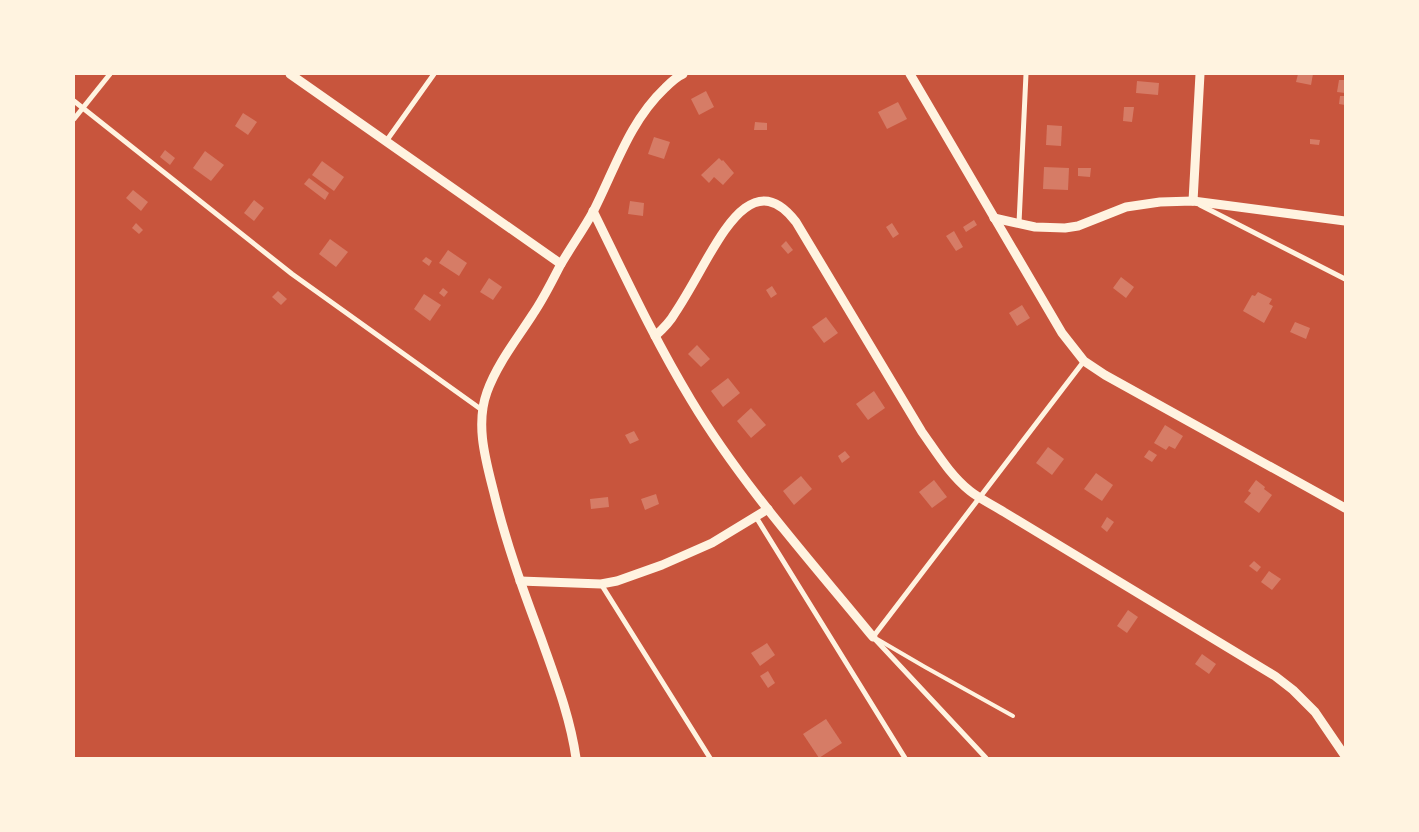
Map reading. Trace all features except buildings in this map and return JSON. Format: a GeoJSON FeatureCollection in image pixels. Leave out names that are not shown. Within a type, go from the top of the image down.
{"type":"FeatureCollection","features":[{"type":"Feature","properties":{"kind":"street"},"geometry":{"type":"LineString","coordinates":[[74,119],[110,74]]}},
{"type":"Feature","properties":{"kind":"street"},"geometry":{"type":"LineString","coordinates":[[290,74],[387,140],[561,264]]}},
{"type":"Feature","properties":{"kind":"street"},"geometry":{"type":"LineString","coordinates":[[387,140],[434,74]]}},
{"type":"Feature","properties":{"kind":"street"},"geometry":{"type":"LineString","coordinates":[[576,758],[570,724],[561,692],[509,551],[490,476],[481,429],[482,410],[486,393],[494,376],[535,311],[593,211],[625,144],[641,116],[659,94],[678,76],[683,74]]}},
{"type":"Feature","properties":{"kind":"street"},"geometry":{"type":"LineString","coordinates":[[910,74],[1062,333],[1084,362],[1345,508]]}},
{"type":"Feature","properties":{"kind":"street"},"geometry":{"type":"LineString","coordinates":[[1019,223],[1026,74]]}},
{"type":"Feature","properties":{"kind":"street"},"geometry":{"type":"LineString","coordinates":[[1193,201],[1200,74]]}},
{"type":"Feature","properties":{"kind":"street"},"geometry":{"type":"LineString","coordinates":[[74,102],[292,274],[482,410]]}},
{"type":"Feature","properties":{"kind":"street"},"geometry":{"type":"LineString","coordinates":[[655,336],[675,314],[712,250],[736,214],[744,207],[762,201],[771,202],[782,207],[796,222],[927,439],[962,484],[980,497],[1275,676],[1293,690],[1315,712],[1345,756]]}},
{"type":"Feature","properties":{"kind":"street"},"geometry":{"type":"LineString","coordinates":[[994,218],[1035,227],[1065,228],[1078,226],[1126,207],[1160,202],[1193,201],[1345,221]]}},
{"type":"Feature","properties":{"kind":"street"},"geometry":{"type":"LineString","coordinates":[[1193,201],[1345,279]]}},
{"type":"Feature","properties":{"kind":"street"},"geometry":{"type":"LineString","coordinates":[[593,211],[655,336],[690,399],[710,430],[768,510],[873,637],[986,758]]}},
{"type":"Feature","properties":{"kind":"street"},"geometry":{"type":"LineString","coordinates":[[873,637],[1084,362]]}},
{"type":"Feature","properties":{"kind":"street"},"geometry":{"type":"LineString","coordinates":[[520,581],[601,584],[634,576],[712,543],[768,510]]}},
{"type":"Feature","properties":{"kind":"street"},"geometry":{"type":"LineString","coordinates":[[756,517],[905,758]]}},
{"type":"Feature","properties":{"kind":"street"},"geometry":{"type":"LineString","coordinates":[[601,584],[710,758]]}},
{"type":"Feature","properties":{"kind":"lane"},"geometry":{"type":"LineString","coordinates":[[873,637],[1014,716]]}}]}
